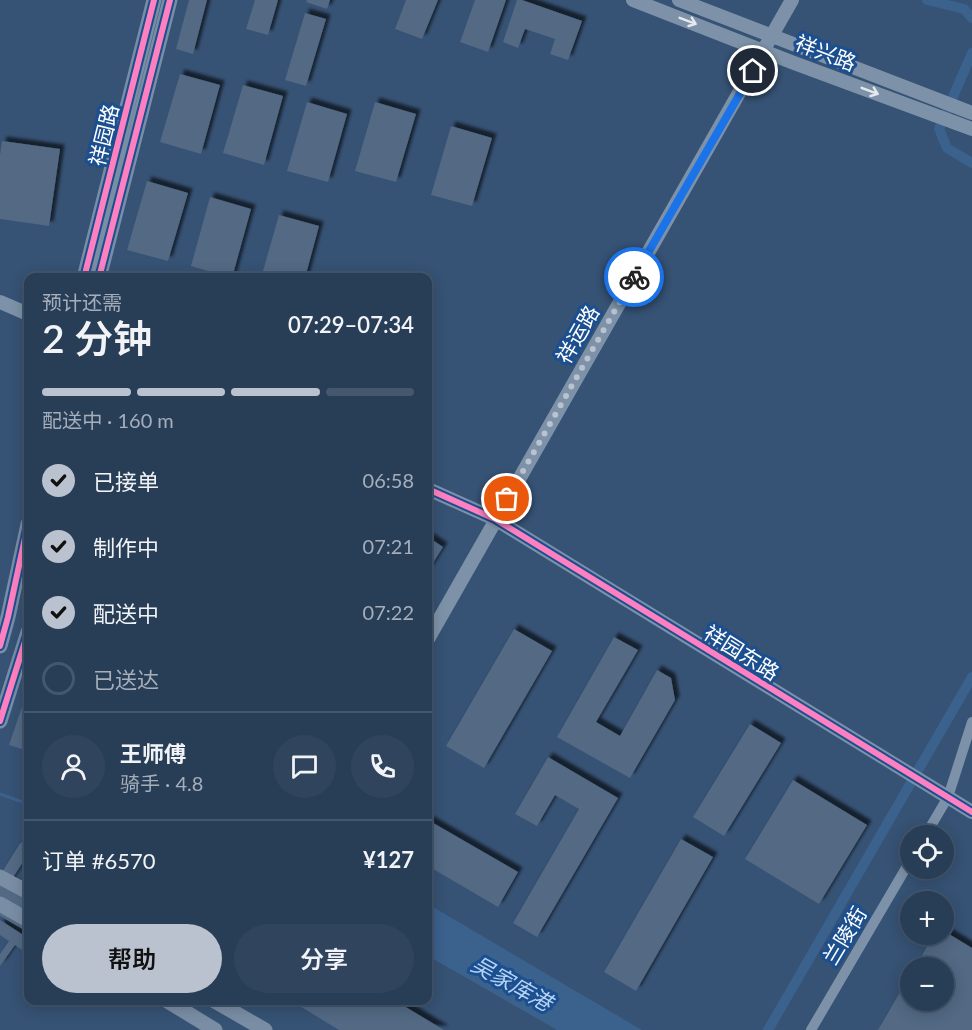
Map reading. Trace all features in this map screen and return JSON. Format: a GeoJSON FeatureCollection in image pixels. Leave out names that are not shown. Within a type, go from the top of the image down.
{"type":"FeatureCollection","features":[{"type":"Feature","properties":{"kind":"main road","name":"祥园路"},"geometry":{"type":"LineString","coordinates":[[85,273],[154,0]]}},
{"type":"Feature","properties":{"kind":"main road","name":"祥园路"},"geometry":{"type":"LineString","coordinates":[[100,273],[170,0]]}},
{"type":"Feature","properties":{"kind":"main road"},"geometry":{"type":"LineString","coordinates":[[0,646],[24,543]]}},
{"type":"Feature","properties":{"kind":"main road"},"geometry":{"type":"LineString","coordinates":[[0,721],[24,645]]}},
{"type":"Feature","properties":{"kind":"main road"},"geometry":{"type":"LineString","coordinates":[[0,876],[24,890]]}},
{"type":"Feature","properties":{"kind":"main road"},"geometry":{"type":"LineString","coordinates":[[0,904],[24,918]]}},
{"type":"Feature","properties":{"kind":"main road"},"geometry":{"type":"LineString","coordinates":[[174,1005],[208,1028]]}},
{"type":"Feature","properties":{"kind":"main road"},"geometry":{"type":"LineString","coordinates":[[224,1005],[265,1030]]}},
{"type":"Feature","properties":{"kind":"street","name":"祥兴路"},"geometry":{"type":"LineString","coordinates":[[633,0],[972,129]]}},
{"type":"Feature","properties":{"kind":"street","name":"祥兴路"},"geometry":{"type":"LineString","coordinates":[[679,0],[972,113]]}},
{"type":"Feature","properties":{"kind":"street","name":"祥运路"},"geometry":{"type":"LineString","coordinates":[[432,632],[792,0]]}},
{"type":"Feature","properties":{"kind":"street"},"geometry":{"type":"LineString","coordinates":[[0,302],[24,312]]}},
{"type":"Feature","properties":{"kind":"street","name":"祥园东路"},"geometry":{"type":"LineString","coordinates":[[432,491],[495,519],[972,812]]}},
{"type":"Feature","properties":{"kind":"street"},"geometry":{"type":"LineString","coordinates":[[931,825],[948,797],[972,722]]}},
{"type":"Feature","properties":{"kind":"street","name":"兰陵街"},"geometry":{"type":"LineString","coordinates":[[811,1030],[900,878]]}},
{"type":"Feature","properties":{"kind":"water"},"geometry":{"type":"Polygon","coordinates":[[[432,906],[642,1030],[557,1030],[432,958],[432,906]]]}},
{"type":"Feature","properties":{"kind":"building"},"geometry":{"type":"Polygon","coordinates":[[[189,0],[207,0],[193,54],[176,49],[189,0]]]}},
{"type":"Feature","properties":{"kind":"building"},"geometry":{"type":"Polygon","coordinates":[[[255,0],[278,0],[268,35],[246,29],[255,0]]]}},
{"type":"Feature","properties":{"kind":"building"},"geometry":{"type":"Polygon","coordinates":[[[307,0],[330,0],[327,9],[306,2],[307,0]]]}},
{"type":"Feature","properties":{"kind":"building"},"geometry":{"type":"Polygon","coordinates":[[[406,0],[438,0],[422,39],[395,29],[406,0]]]}},
{"type":"Feature","properties":{"kind":"building"},"geometry":{"type":"Polygon","coordinates":[[[475,0],[506,0],[488,52],[460,42],[475,0]]]}},
{"type":"Feature","properties":{"kind":"building"},"geometry":{"type":"Polygon","coordinates":[[[517,0],[582,21],[568,60],[550,54],[555,39],[525,29],[518,48],[503,42],[517,0]]]}},
{"type":"Feature","properties":{"kind":"building"},"geometry":{"type":"Polygon","coordinates":[[[305,13],[326,19],[306,86],[285,80],[305,13]]]}},
{"type":"Feature","properties":{"kind":"building"},"geometry":{"type":"Polygon","coordinates":[[[180,74],[220,85],[201,154],[160,142],[180,74]]]}},
{"type":"Feature","properties":{"kind":"building"},"geometry":{"type":"Polygon","coordinates":[[[243,85],[283,96],[264,165],[223,153],[243,85]]]}},
{"type":"Feature","properties":{"kind":"building"},"geometry":{"type":"Polygon","coordinates":[[[307,102],[347,114],[328,182],[287,171],[307,102]]]}},
{"type":"Feature","properties":{"kind":"building"},"geometry":{"type":"Polygon","coordinates":[[[375,102],[416,114],[396,182],[355,171],[375,102]]]}},
{"type":"Feature","properties":{"kind":"building"},"geometry":{"type":"Polygon","coordinates":[[[451,126],[492,138],[472,206],[431,195],[451,126]]]}},
{"type":"Feature","properties":{"kind":"building"},"geometry":{"type":"Polygon","coordinates":[[[2,141],[60,149],[49,226],[0,219],[2,141]]]}},
{"type":"Feature","properties":{"kind":"building"},"geometry":{"type":"Polygon","coordinates":[[[147,181],[188,193],[168,261],[127,250],[147,181]]]}},
{"type":"Feature","properties":{"kind":"building"},"geometry":{"type":"Polygon","coordinates":[[[210,197],[251,209],[233,273],[215,273],[191,266],[210,197]]]}},
{"type":"Feature","properties":{"kind":"building"},"geometry":{"type":"Polygon","coordinates":[[[279,215],[319,226],[306,273],[262,273],[279,215]]]}},
{"type":"Feature","properties":{"kind":"building"},"geometry":{"type":"Polygon","coordinates":[[[432,540],[443,547],[432,565],[432,540]]]}},
{"type":"Feature","properties":{"kind":"building"},"geometry":{"type":"Polygon","coordinates":[[[514,629],[552,651],[484,768],[446,746],[514,629]]]}},
{"type":"Feature","properties":{"kind":"building"},"geometry":{"type":"Polygon","coordinates":[[[614,637],[638,650],[596,722],[620,736],[657,670],[671,678],[675,700],[630,778],[557,737],[614,637]]]}},
{"type":"Feature","properties":{"kind":"building"},"geometry":{"type":"Polygon","coordinates":[[[24,701],[24,750],[9,745],[24,701]]]}},
{"type":"Feature","properties":{"kind":"building"},"geometry":{"type":"Polygon","coordinates":[[[750,724],[781,743],[724,836],[693,817],[750,724]]]}},
{"type":"Feature","properties":{"kind":"building"},"geometry":{"type":"Polygon","coordinates":[[[548,757],[618,798],[537,937],[513,923],[579,809],[555,795],[537,826],[515,814],[548,757]]]}},
{"type":"Feature","properties":{"kind":"building"},"geometry":{"type":"Polygon","coordinates":[[[793,780],[867,825],[819,904],[745,859],[793,780]]]}},
{"type":"Feature","properties":{"kind":"building"},"geometry":{"type":"Polygon","coordinates":[[[432,822],[518,872],[498,907],[432,868],[432,822]]]}},
{"type":"Feature","properties":{"kind":"building"},"geometry":{"type":"Polygon","coordinates":[[[681,839],[713,857],[636,991],[604,972],[681,839]]]}},
{"type":"Feature","properties":{"kind":"building"},"geometry":{"type":"Polygon","coordinates":[[[21,842],[24,844],[24,861],[10,882],[24,890],[24,930],[0,916],[0,875],[21,842]]]}},
{"type":"Feature","properties":{"kind":"building"},"geometry":{"type":"Polygon","coordinates":[[[0,920],[24,935],[24,951],[15,945],[0,966],[0,954],[9,941],[0,935],[0,920]]]}},
{"type":"Feature","properties":{"kind":"building"},"geometry":{"type":"Polygon","coordinates":[[[954,937],[972,948],[972,1030],[878,1030],[900,992],[900,1011],[954,1011],[954,957],[921,957],[928,945],[954,945],[954,937]]]}},
{"type":"Feature","properties":{"kind":"building"},"geometry":{"type":"Polygon","coordinates":[[[298,1005],[402,1005],[444,1030],[339,1030],[298,1005]]]}},
{"type":"Feature","properties":{"kind":"waterway"},"geometry":{"type":"LineString","coordinates":[[927,0],[964,9],[972,18]]}},
{"type":"Feature","properties":{"kind":"waterway"},"geometry":{"type":"LineString","coordinates":[[972,53],[939,129],[947,148],[972,163]]}},
{"type":"Feature","properties":{"kind":"waterway"},"geometry":{"type":"LineString","coordinates":[[768,1030],[972,677]]}},
{"type":"Feature","properties":{"kind":"waterway","name":"吴家库港"},"geometry":{"type":"LineString","coordinates":[[0,794],[24,803]]}},
{"type":"Feature","properties":{"kind":"cycle path"},"geometry":{"type":"LineString","coordinates":[[85,273],[154,0]]}},
{"type":"Feature","properties":{"kind":"cycle path"},"geometry":{"type":"LineString","coordinates":[[100,273],[170,0]]}},
{"type":"Feature","properties":{"kind":"cycle path"},"geometry":{"type":"LineString","coordinates":[[432,491],[495,519],[972,812]]}},
{"type":"Feature","properties":{"kind":"cycle path"},"geometry":{"type":"LineString","coordinates":[[0,646],[24,543]]}},
{"type":"Feature","properties":{"kind":"cycle path"},"geometry":{"type":"LineString","coordinates":[[0,721],[24,645]]}},
{"type":"Feature","properties":{"kind":"way so far"},"geometry":{"type":"LineString","coordinates":[[507,499],[634,277]]}},
{"type":"Feature","properties":{"kind":"route"},"geometry":{"type":"LineString","coordinates":[[634,277],[753,71]]}}]}
